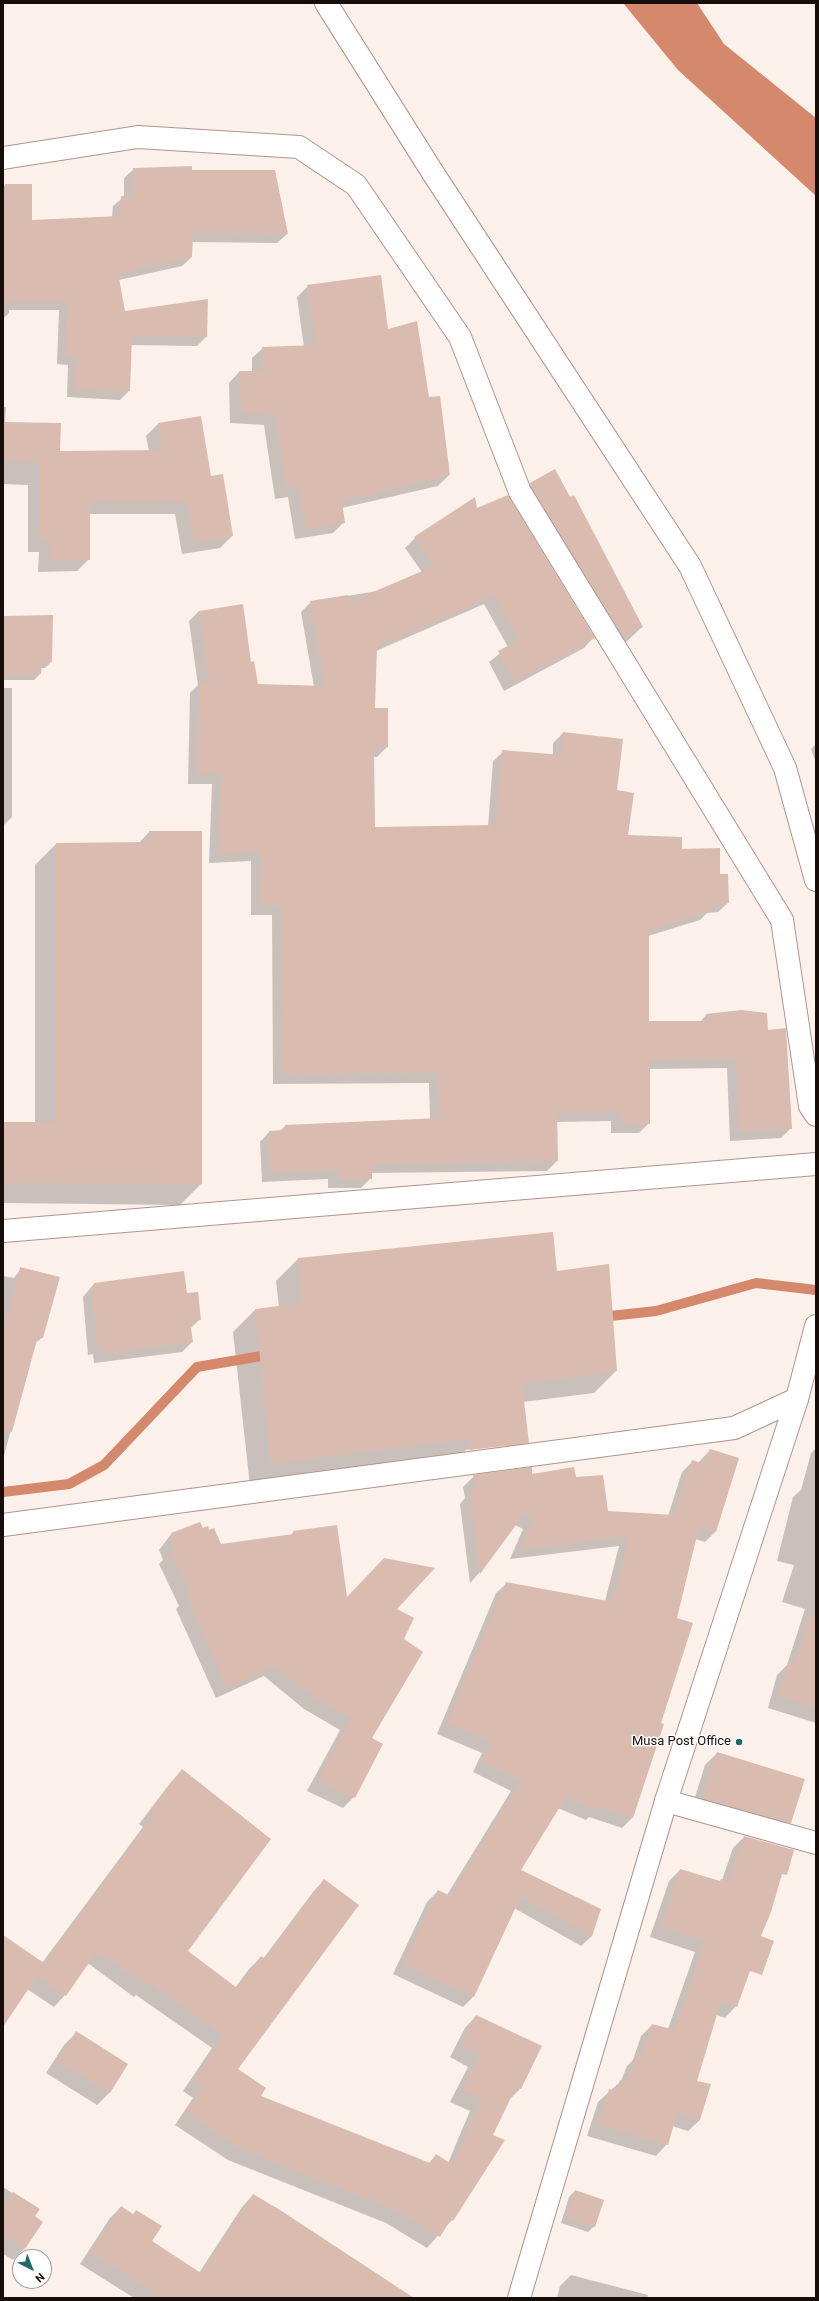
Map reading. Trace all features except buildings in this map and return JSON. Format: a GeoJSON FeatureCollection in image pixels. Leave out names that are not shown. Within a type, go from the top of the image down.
{"type":"FeatureCollection","features":[{"type":"Feature","properties":{"kind":"street"},"geometry":{"type":"LineString","coordinates":[[326,3],[432,173],[690,566],[785,768],[816,880]]}},
{"type":"Feature","properties":{"kind":"street"},"geometry":{"type":"LineString","coordinates":[[3,158],[138,137],[299,147],[356,184],[460,337],[520,492],[782,920],[810,1106],[816,1115]]}},
{"type":"Feature","properties":{"kind":"street"},"geometry":{"type":"LineString","coordinates":[[3,1231],[816,1164]]}},
{"type":"Feature","properties":{"kind":"street"},"geometry":{"type":"LineString","coordinates":[[520,2298],[666,1801],[806,1398],[808,1355],[816,1326]]}},
{"type":"Feature","properties":{"kind":"street"},"geometry":{"type":"LineString","coordinates":[[3,1525],[734,1428],[806,1398]]}},
{"type":"Feature","properties":{"kind":"street"},"geometry":{"type":"LineString","coordinates":[[666,1801],[816,1843]]}},
{"type":"Feature","properties":{"kind":"shaded area"},"geometry":{"type":"Polygon","coordinates":[[[623,3],[697,3],[724,44],[816,118],[816,196],[678,70],[623,3]]]}},
{"type":"Feature","properties":{"kind":"waterway"},"geometry":{"type":"LineString","coordinates":[[601,1317],[656,1311],[756,1283],[816,1290]]}},
{"type":"Feature","properties":{"kind":"waterway"},"geometry":{"type":"LineString","coordinates":[[3,1492],[69,1484],[104,1465],[197,1367],[273,1354]]}},
{"type":"Feature","properties":{"kind":"place","name":"Musa Post Office"},"geometry":{"type":"Point","coordinates":[739,1742]}}]}
